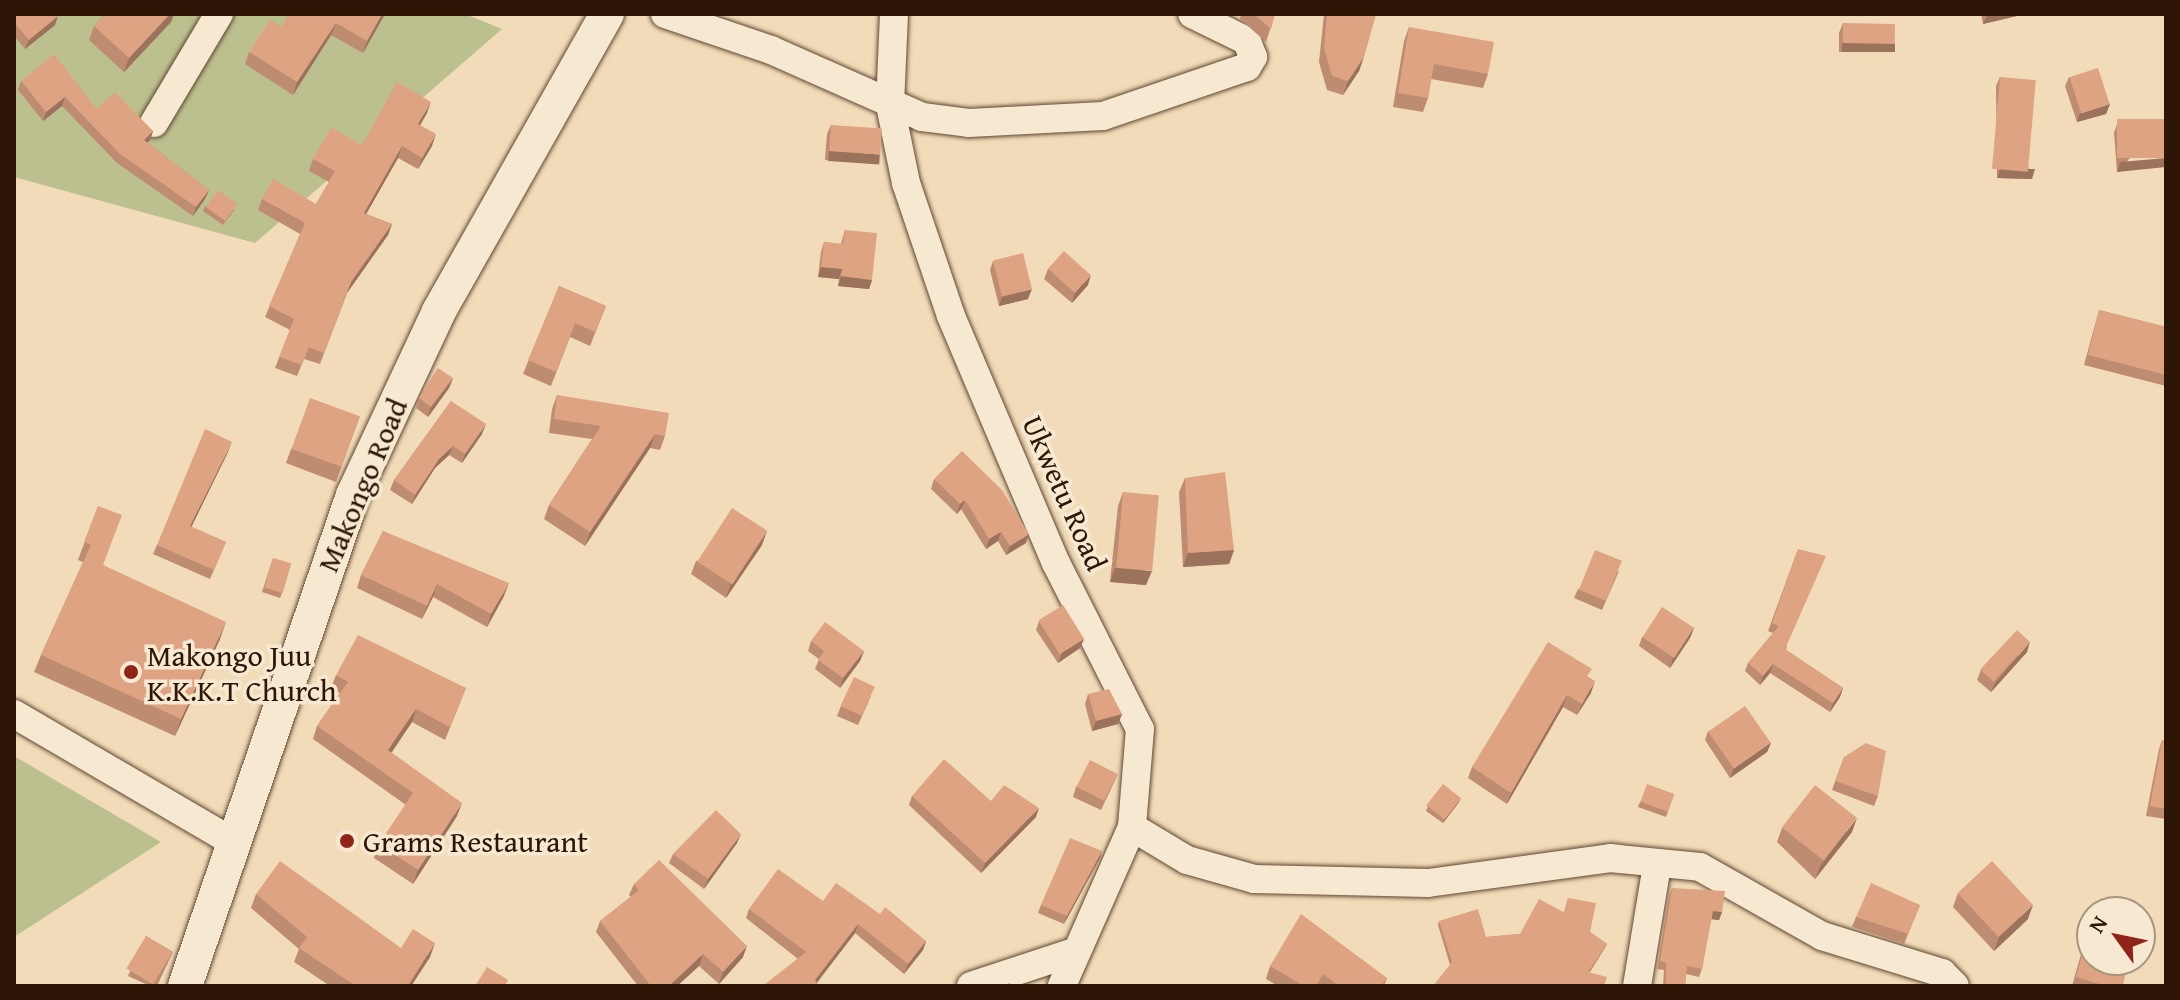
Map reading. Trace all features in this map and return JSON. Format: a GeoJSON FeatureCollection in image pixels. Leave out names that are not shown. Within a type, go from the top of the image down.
{"type":"FeatureCollection","features":[{"type":"Feature","properties":{"kind":"street"},"geometry":{"type":"LineString","coordinates":[[154,123],[219,14]]}},
{"type":"Feature","properties":{"kind":"street","name":"Makongo Road"},"geometry":{"type":"LineString","coordinates":[[185,986],[231,841],[353,495],[439,311],[607,14]]}},
{"type":"Feature","properties":{"kind":"street"},"geometry":{"type":"LineString","coordinates":[[665,14],[771,50],[890,105],[969,123],[1103,116],[1247,67],[1253,57],[1247,41],[1192,14]]}},
{"type":"Feature","properties":{"kind":"street","name":"Ukwetu Road"},"geometry":{"type":"LineString","coordinates":[[894,14],[890,105],[906,183],[951,316],[1056,563],[1140,729],[1132,827],[1074,952],[1062,986]]}},
{"type":"Feature","properties":{"kind":"street"},"geometry":{"type":"LineString","coordinates":[[14,714],[231,841]]}},
{"type":"Feature","properties":{"kind":"street"},"geometry":{"type":"LineString","coordinates":[[1132,827],[1187,860],[1254,879],[1428,883],[1540,864],[1610,858],[1726,876],[1822,936],[1942,973],[1955,986]]}},
{"type":"Feature","properties":{"kind":"street"},"geometry":{"type":"LineString","coordinates":[[1637,986],[1657,865]]}},
{"type":"Feature","properties":{"kind":"street"},"geometry":{"type":"LineString","coordinates":[[971,986],[1074,952]]}},
{"type":"Feature","properties":{"kind":"green space"},"geometry":{"type":"Polygon","coordinates":[[[14,14],[465,14],[502,29],[255,243],[14,177],[14,14]]]}},
{"type":"Feature","properties":{"kind":"green space"},"geometry":{"type":"Polygon","coordinates":[[[14,756],[161,842],[14,937],[14,756]]]}},
{"type":"Feature","properties":{"kind":"building"},"geometry":{"type":"Polygon","coordinates":[[[14,14],[58,16],[29,40],[14,22],[14,14]]]}},
{"type":"Feature","properties":{"kind":"building"},"geometry":{"type":"Polygon","coordinates":[[[105,14],[170,14],[129,58],[94,26],[105,14]]]}},
{"type":"Feature","properties":{"kind":"building"},"geometry":{"type":"Polygon","coordinates":[[[289,14],[382,14],[367,41],[336,23],[297,82],[249,52],[270,20],[282,27],[289,14]]]}},
{"type":"Feature","properties":{"kind":"building"},"geometry":{"type":"Polygon","coordinates":[[[1254,14],[1275,14],[1271,29],[1254,14]]]}},
{"type":"Feature","properties":{"kind":"building"},"geometry":{"type":"Polygon","coordinates":[[[1327,14],[1376,14],[1364,57],[1348,81],[1332,76],[1324,48],[1327,14]]]}},
{"type":"Feature","properties":{"kind":"building"},"geometry":{"type":"Polygon","coordinates":[[[1843,23],[1895,24],[1895,44],[1843,43],[1843,23]]]}},
{"type":"Feature","properties":{"kind":"building"},"geometry":{"type":"Polygon","coordinates":[[[1409,27],[1494,42],[1488,74],[1434,64],[1428,98],[1398,93],[1409,27]]]}},
{"type":"Feature","properties":{"kind":"building"},"geometry":{"type":"Polygon","coordinates":[[[54,54],[97,109],[115,92],[153,131],[144,140],[209,190],[196,207],[120,154],[65,97],[46,112],[21,81],[54,54]]]}},
{"type":"Feature","properties":{"kind":"building"},"geometry":{"type":"Polygon","coordinates":[[[2098,68],[2110,104],[2081,113],[2069,77],[2098,68]]]}},
{"type":"Feature","properties":{"kind":"building"},"geometry":{"type":"Polygon","coordinates":[[[2000,77],[2036,80],[2028,172],[1992,169],[2000,77]]]}},
{"type":"Feature","properties":{"kind":"building"},"geometry":{"type":"Polygon","coordinates":[[[397,82],[431,102],[418,124],[436,134],[422,158],[402,146],[364,213],[392,224],[351,282],[324,353],[309,347],[302,365],[279,357],[294,319],[269,306],[305,223],[262,199],[273,179],[316,204],[335,171],[313,159],[331,127],[362,145],[397,82]]]}},
{"type":"Feature","properties":{"kind":"building"},"geometry":{"type":"Polygon","coordinates":[[[2117,119],[2166,119],[2166,158],[2117,158],[2117,119]]]}},
{"type":"Feature","properties":{"kind":"building"},"geometry":{"type":"Polygon","coordinates":[[[831,125],[882,129],[880,154],[829,151],[831,125]]]}},
{"type":"Feature","properties":{"kind":"building"},"geometry":{"type":"Polygon","coordinates":[[[218,190],[237,204],[225,221],[206,207],[218,190]]]}},
{"type":"Feature","properties":{"kind":"building"},"geometry":{"type":"Polygon","coordinates":[[[845,230],[877,233],[872,280],[841,276],[842,269],[821,267],[824,242],[843,244],[845,230]]]}},
{"type":"Feature","properties":{"kind":"building"},"geometry":{"type":"Polygon","coordinates":[[[1064,251],[1091,275],[1075,293],[1048,269],[1064,251]]]}},
{"type":"Feature","properties":{"kind":"building"},"geometry":{"type":"Polygon","coordinates":[[[1023,253],[1032,289],[1002,296],[993,260],[1023,253]]]}},
{"type":"Feature","properties":{"kind":"building"},"geometry":{"type":"Polygon","coordinates":[[[559,286],[606,306],[595,332],[575,323],[556,372],[528,360],[559,286]]]}},
{"type":"Feature","properties":{"kind":"building"},"geometry":{"type":"Polygon","coordinates":[[[2099,310],[2166,327],[2166,375],[2088,355],[2099,310]]]}},
{"type":"Feature","properties":{"kind":"building"},"geometry":{"type":"Polygon","coordinates":[[[438,368],[453,378],[431,407],[419,398],[438,368]]]}},
{"type":"Feature","properties":{"kind":"building"},"geometry":{"type":"Polygon","coordinates":[[[557,395],[669,413],[665,436],[655,434],[590,532],[549,505],[601,426],[554,419],[557,395]]]}},
{"type":"Feature","properties":{"kind":"building"},"geometry":{"type":"Polygon","coordinates":[[[310,398],[360,416],[341,467],[292,449],[310,398]]]}},
{"type":"Feature","properties":{"kind":"building"},"geometry":{"type":"Polygon","coordinates":[[[451,401],[486,424],[465,454],[453,446],[439,459],[415,495],[394,480],[451,401]]]}},
{"type":"Feature","properties":{"kind":"building"},"geometry":{"type":"Polygon","coordinates":[[[205,429],[232,442],[190,526],[226,542],[214,570],[157,545],[205,429]]]}},
{"type":"Feature","properties":{"kind":"building"},"geometry":{"type":"Polygon","coordinates":[[[962,451],[1002,490],[1029,534],[1010,546],[1001,532],[989,539],[965,500],[960,504],[934,479],[962,451]]]}},
{"type":"Feature","properties":{"kind":"building"},"geometry":{"type":"Polygon","coordinates":[[[1225,472],[1234,550],[1188,553],[1185,478],[1225,472]]]}},
{"type":"Feature","properties":{"kind":"building"},"geometry":{"type":"Polygon","coordinates":[[[1123,492],[1159,495],[1152,571],[1116,568],[1123,492]]]}},
{"type":"Feature","properties":{"kind":"building"},"geometry":{"type":"Polygon","coordinates":[[[98,506],[122,515],[103,565],[226,622],[181,719],[41,655],[91,545],[84,542],[98,506]]]}},
{"type":"Feature","properties":{"kind":"building"},"geometry":{"type":"Polygon","coordinates":[[[732,508],[767,531],[732,585],[697,562],[732,508]]]}},
{"type":"Feature","properties":{"kind":"building"},"geometry":{"type":"Polygon","coordinates":[[[383,531],[509,583],[491,614],[437,584],[427,606],[361,575],[383,531]]]}},
{"type":"Feature","properties":{"kind":"building"},"geometry":{"type":"Polygon","coordinates":[[[1798,549],[1826,556],[1785,649],[1843,688],[1833,703],[1773,664],[1763,676],[1748,663],[1779,626],[1772,623],[1798,549]]]}},
{"type":"Feature","properties":{"kind":"building"},"geometry":{"type":"Polygon","coordinates":[[[1595,550],[1622,561],[1606,601],[1579,590],[1595,550]]]}},
{"type":"Feature","properties":{"kind":"building"},"geometry":{"type":"Polygon","coordinates":[[[273,558],[291,563],[283,593],[264,588],[273,558]]]}},
{"type":"Feature","properties":{"kind":"building"},"geometry":{"type":"Polygon","coordinates":[[[1063,605],[1084,639],[1060,654],[1038,620],[1063,605]]]}},
{"type":"Feature","properties":{"kind":"building"},"geometry":{"type":"Polygon","coordinates":[[[1662,607],[1694,628],[1674,658],[1642,637],[1662,607]]]}},
{"type":"Feature","properties":{"kind":"building"},"geometry":{"type":"Polygon","coordinates":[[[825,622],[864,651],[843,678],[818,660],[824,651],[811,641],[825,622]]]}},
{"type":"Feature","properties":{"kind":"building"},"geometry":{"type":"Polygon","coordinates":[[[2017,630],[2030,642],[1993,682],[1980,669],[2017,630]]]}},
{"type":"Feature","properties":{"kind":"building"},"geometry":{"type":"Polygon","coordinates":[[[358,635],[466,688],[450,727],[416,709],[388,750],[462,803],[418,870],[379,844],[413,793],[317,726],[348,682],[336,675],[358,635]]]}},
{"type":"Feature","properties":{"kind":"building"},"geometry":{"type":"Polygon","coordinates":[[[1548,642],[1592,669],[1587,676],[1595,681],[1582,704],[1567,695],[1511,793],[1472,767],[1548,642]]]}},
{"type":"Feature","properties":{"kind":"building"},"geometry":{"type":"Polygon","coordinates":[[[854,677],[875,687],[861,716],[840,706],[854,677]]]}},
{"type":"Feature","properties":{"kind":"building"},"geometry":{"type":"Polygon","coordinates":[[[1109,689],[1122,714],[1096,721],[1088,694],[1109,689]]]}},
{"type":"Feature","properties":{"kind":"building"},"geometry":{"type":"Polygon","coordinates":[[[1745,706],[1771,743],[1734,769],[1708,732],[1745,706]]]}},
{"type":"Feature","properties":{"kind":"building"},"geometry":{"type":"Polygon","coordinates":[[[2162,740],[2166,740],[2166,809],[2150,806],[2162,740]]]}},
{"type":"Feature","properties":{"kind":"building"},"geometry":{"type":"Polygon","coordinates":[[[1866,743],[1886,751],[1878,796],[1835,781],[1844,757],[1866,743]]]}},
{"type":"Feature","properties":{"kind":"building"},"geometry":{"type":"Polygon","coordinates":[[[944,759],[991,801],[1004,785],[1039,808],[985,863],[912,796],[944,759]]]}},
{"type":"Feature","properties":{"kind":"building"},"geometry":{"type":"Polygon","coordinates":[[[1090,760],[1118,774],[1104,801],[1076,787],[1090,760]]]}},
{"type":"Feature","properties":{"kind":"building"},"geometry":{"type":"Polygon","coordinates":[[[1443,784],[1461,798],[1445,819],[1426,805],[1443,784]]]}},
{"type":"Feature","properties":{"kind":"building"},"geometry":{"type":"Polygon","coordinates":[[[1647,784],[1674,794],[1668,812],[1641,802],[1647,784]]]}},
{"type":"Feature","properties":{"kind":"building"},"geometry":{"type":"Polygon","coordinates":[[[1815,785],[1857,818],[1824,860],[1782,828],[1815,785]]]}},
{"type":"Feature","properties":{"kind":"building"},"geometry":{"type":"Polygon","coordinates":[[[716,810],[741,834],[708,879],[673,854],[716,810]]]}},
{"type":"Feature","properties":{"kind":"building"},"geometry":{"type":"Polygon","coordinates":[[[1070,838],[1102,851],[1067,916],[1041,905],[1070,838]]]}},
{"type":"Feature","properties":{"kind":"building"},"geometry":{"type":"Polygon","coordinates":[[[659,860],[747,946],[723,972],[703,954],[669,986],[651,986],[600,921],[639,890],[634,884],[659,860]]]}},
{"type":"Feature","properties":{"kind":"building"},"geometry":{"type":"Polygon","coordinates":[[[280,861],[401,948],[413,929],[435,943],[409,984],[413,986],[356,986],[299,948],[307,937],[256,894],[280,861]]]}},
{"type":"Feature","properties":{"kind":"building"},"geometry":{"type":"Polygon","coordinates":[[[1992,861],[2033,905],[1999,937],[1958,893],[1992,861]]]}},
{"type":"Feature","properties":{"kind":"building"},"geometry":{"type":"Polygon","coordinates":[[[778,869],[823,901],[836,883],[880,914],[885,907],[926,941],[908,964],[858,924],[815,980],[819,986],[765,986],[806,952],[749,909],[778,869]]]}},
{"type":"Feature","properties":{"kind":"building"},"geometry":{"type":"Polygon","coordinates":[[[1871,883],[1920,905],[1908,934],[1856,917],[1871,883]]]}},
{"type":"Feature","properties":{"kind":"building"},"geometry":{"type":"Polygon","coordinates":[[[1672,888],[1725,891],[1722,912],[1713,911],[1702,969],[1687,966],[1685,986],[1666,986],[1666,963],[1660,961],[1672,888]]]}},
{"type":"Feature","properties":{"kind":"building"},"geometry":{"type":"Polygon","coordinates":[[[1568,898],[1596,903],[1590,932],[1607,944],[1588,972],[1607,977],[1604,986],[1433,986],[1452,962],[1439,921],[1478,909],[1486,937],[1520,934],[1539,899],[1565,913],[1568,898]]]}},
{"type":"Feature","properties":{"kind":"building"},"geometry":{"type":"Polygon","coordinates":[[[1301,914],[1387,978],[1381,986],[1339,986],[1323,974],[1316,986],[1304,986],[1270,966],[1301,914]]]}},
{"type":"Feature","properties":{"kind":"building"},"geometry":{"type":"Polygon","coordinates":[[[146,936],[173,952],[153,985],[126,969],[146,936]]]}},
{"type":"Feature","properties":{"kind":"building"},"geometry":{"type":"Polygon","coordinates":[[[487,967],[508,980],[505,986],[475,986],[487,967]]]}},
{"type":"Feature","properties":{"kind":"building"},"geometry":{"type":"Polygon","coordinates":[[[2125,976],[2123,986],[2106,986],[2076,977],[2125,976]]]}},
{"type":"Feature","properties":{"kind":"place","name":"Makongo Juu K.K.K.T Church"},"geometry":{"type":"Point","coordinates":[131,672]}},
{"type":"Feature","properties":{"kind":"place","name":"Grams Restaurant"},"geometry":{"type":"Point","coordinates":[347,841]}}]}
